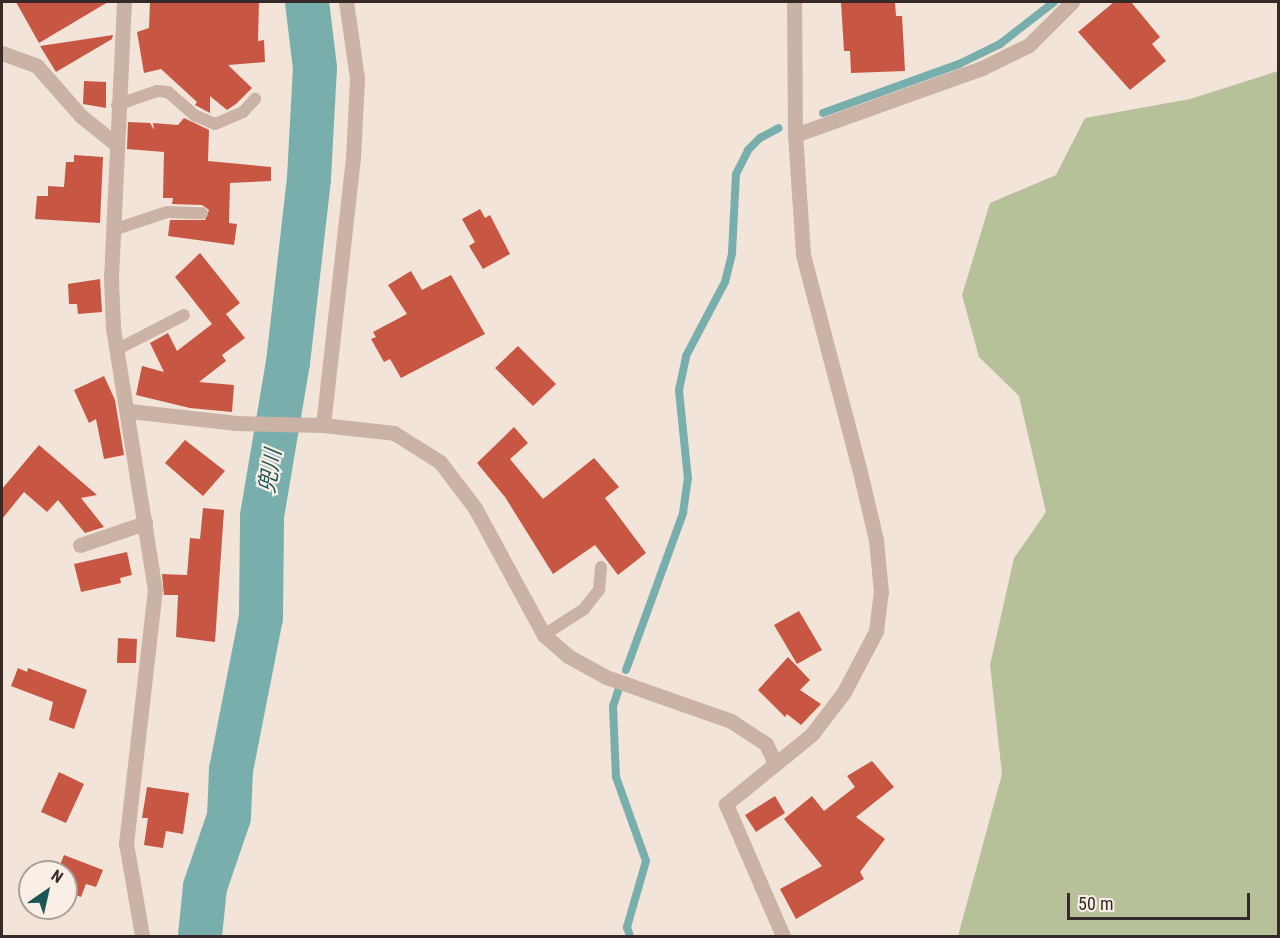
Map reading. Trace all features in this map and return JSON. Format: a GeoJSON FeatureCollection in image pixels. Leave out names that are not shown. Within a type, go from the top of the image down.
{"type":"FeatureCollection","features":[{"type":"Feature","properties":{"kind":"street"},"geometry":{"type":"LineString","coordinates":[[124,2],[117,105],[113,318],[129,411],[154,589],[126,843],[142,936]]}},
{"type":"Feature","properties":{"kind":"street"},"geometry":{"type":"LineString","coordinates":[[323,425],[353,158],[357,78],[346,2]]}},
{"type":"Feature","properties":{"kind":"street"},"geometry":{"type":"LineString","coordinates":[[783,936],[726,804],[812,734],[850,683],[876,631],[881,592],[876,540],[803,255],[795,135],[794,2]]}},
{"type":"Feature","properties":{"kind":"street"},"geometry":{"type":"LineString","coordinates":[[795,135],[982,68],[1029,45],[1072,2]]}},
{"type":"Feature","properties":{"kind":"street"},"geometry":{"type":"LineString","coordinates":[[2,53],[37,66],[81,116],[117,145]]}},
{"type":"Feature","properties":{"kind":"street"},"geometry":{"type":"LineString","coordinates":[[129,411],[236,423],[323,425],[394,433],[440,462],[475,508],[544,635],[568,656],[606,677],[731,721],[766,744],[775,763]]}},
{"type":"Feature","properties":{"kind":"street"},"geometry":{"type":"LineString","coordinates":[[80,545],[145,523]]}},
{"type":"Feature","properties":{"kind":"lane"},"geometry":{"type":"LineString","coordinates":[[117,105],[157,91],[168,92],[194,116],[215,124],[243,112],[255,99]]}},
{"type":"Feature","properties":{"kind":"lane"},"geometry":{"type":"LineString","coordinates":[[113,230],[167,212],[202,213]]}},
{"type":"Feature","properties":{"kind":"lane"},"geometry":{"type":"LineString","coordinates":[[118,349],[183,315]]}},
{"type":"Feature","properties":{"kind":"lane"},"geometry":{"type":"LineString","coordinates":[[544,635],[584,609],[599,590],[601,567]]}},
{"type":"Feature","properties":{"kind":"green space"},"geometry":{"type":"Polygon","coordinates":[[[1278,71],[1278,936],[958,936],[1002,774],[990,665],[1014,558],[1046,512],[1019,396],[979,357],[962,295],[990,203],[1056,175],[1085,118],[1190,99],[1278,71]]]}},
{"type":"Feature","properties":{"kind":"building"},"geometry":{"type":"Polygon","coordinates":[[[16,2],[108,2],[39,43],[16,2]]]}},
{"type":"Feature","properties":{"kind":"building"},"geometry":{"type":"Polygon","coordinates":[[[150,2],[259,2],[258,41],[264,40],[265,62],[228,65],[252,88],[236,104],[227,110],[210,96],[210,113],[195,105],[197,102],[161,69],[144,73],[137,32],[149,28],[150,2]]]}},
{"type":"Feature","properties":{"kind":"building"},"geometry":{"type":"Polygon","coordinates":[[[841,2],[895,2],[896,16],[902,16],[905,71],[851,73],[850,51],[844,51],[841,2]]]}},
{"type":"Feature","properties":{"kind":"building"},"geometry":{"type":"Polygon","coordinates":[[[1114,2],[1131,2],[1160,37],[1152,44],[1166,61],[1130,90],[1078,32],[1114,2]]]}},
{"type":"Feature","properties":{"kind":"building"},"geometry":{"type":"Polygon","coordinates":[[[113,35],[112,39],[56,72],[40,46],[113,35]]]}},
{"type":"Feature","properties":{"kind":"building"},"geometry":{"type":"Polygon","coordinates":[[[84,81],[106,82],[106,108],[83,104],[84,81]]]}},
{"type":"Feature","properties":{"kind":"building"},"geometry":{"type":"Polygon","coordinates":[[[184,118],[209,130],[208,161],[271,167],[271,181],[230,183],[229,223],[237,224],[234,245],[168,236],[170,220],[205,220],[209,210],[202,205],[172,204],[173,198],[163,198],[164,152],[127,149],[128,122],[150,123],[154,130],[153,123],[178,125],[184,118]]]}},
{"type":"Feature","properties":{"kind":"building"},"geometry":{"type":"Polygon","coordinates":[[[74,155],[103,157],[100,223],[35,219],[37,196],[48,196],[48,186],[64,187],[66,162],[74,162],[74,155]]]}},
{"type":"Feature","properties":{"kind":"building"},"geometry":{"type":"Polygon","coordinates":[[[480,209],[485,218],[490,215],[510,254],[483,269],[469,246],[475,242],[462,219],[480,209]]]}},
{"type":"Feature","properties":{"kind":"building"},"geometry":{"type":"Polygon","coordinates":[[[200,253],[240,303],[226,314],[245,338],[222,355],[226,361],[199,382],[234,385],[232,412],[190,408],[136,395],[142,366],[164,372],[150,343],[168,333],[177,351],[212,324],[175,277],[200,253]]]}},
{"type":"Feature","properties":{"kind":"building"},"geometry":{"type":"Polygon","coordinates":[[[411,271],[422,290],[451,275],[485,334],[401,378],[390,359],[384,362],[371,339],[376,337],[373,332],[407,314],[388,285],[411,271]]]}},
{"type":"Feature","properties":{"kind":"building"},"geometry":{"type":"Polygon","coordinates":[[[100,279],[102,312],[78,314],[77,304],[69,304],[68,284],[100,279]]]}},
{"type":"Feature","properties":{"kind":"building"},"geometry":{"type":"Polygon","coordinates":[[[518,346],[556,384],[533,406],[495,368],[518,346]]]}},
{"type":"Feature","properties":{"kind":"building"},"geometry":{"type":"Polygon","coordinates":[[[104,376],[115,400],[124,455],[104,459],[96,419],[89,423],[74,390],[104,376]]]}},
{"type":"Feature","properties":{"kind":"building"},"geometry":{"type":"Polygon","coordinates":[[[514,427],[528,443],[510,459],[543,499],[594,458],[619,487],[605,498],[646,553],[618,575],[595,545],[553,574],[505,497],[477,463],[514,427]]]}},
{"type":"Feature","properties":{"kind":"building"},"geometry":{"type":"Polygon","coordinates":[[[185,440],[225,471],[203,496],[165,463],[185,440]]]}},
{"type":"Feature","properties":{"kind":"building"},"geometry":{"type":"Polygon","coordinates":[[[39,445],[97,495],[81,498],[104,527],[85,533],[58,500],[47,512],[24,492],[2,519],[2,489],[39,445]]]}},
{"type":"Feature","properties":{"kind":"building"},"geometry":{"type":"Polygon","coordinates":[[[203,508],[224,510],[215,642],[176,637],[178,595],[164,595],[162,574],[187,575],[190,538],[200,539],[203,508]]]}},
{"type":"Feature","properties":{"kind":"building"},"geometry":{"type":"Polygon","coordinates":[[[127,552],[132,575],[120,578],[121,583],[81,592],[74,564],[127,552]]]}},
{"type":"Feature","properties":{"kind":"building"},"geometry":{"type":"Polygon","coordinates":[[[799,611],[822,650],[797,664],[774,625],[799,611]]]}},
{"type":"Feature","properties":{"kind":"building"},"geometry":{"type":"Polygon","coordinates":[[[118,638],[137,639],[136,663],[117,663],[118,638]]]}},
{"type":"Feature","properties":{"kind":"building"},"geometry":{"type":"Polygon","coordinates":[[[788,657],[810,680],[800,690],[821,704],[801,725],[787,714],[785,717],[758,690],[788,657]]]}},
{"type":"Feature","properties":{"kind":"building"},"geometry":{"type":"Polygon","coordinates":[[[18,668],[27,672],[28,668],[87,690],[74,729],[49,720],[53,702],[11,686],[18,668]]]}},
{"type":"Feature","properties":{"kind":"building"},"geometry":{"type":"Polygon","coordinates":[[[872,761],[894,787],[856,817],[885,839],[860,872],[864,879],[796,919],[780,889],[822,866],[784,819],[812,796],[824,811],[855,787],[847,776],[872,761]]]}},
{"type":"Feature","properties":{"kind":"building"},"geometry":{"type":"Polygon","coordinates":[[[59,772],[84,784],[66,823],[41,812],[59,772]]]}},
{"type":"Feature","properties":{"kind":"building"},"geometry":{"type":"Polygon","coordinates":[[[147,787],[189,793],[183,834],[166,831],[163,848],[144,845],[148,818],[142,818],[147,787]]]}},
{"type":"Feature","properties":{"kind":"building"},"geometry":{"type":"Polygon","coordinates":[[[775,796],[785,813],[756,832],[745,815],[775,796]]]}},
{"type":"Feature","properties":{"kind":"building"},"geometry":{"type":"Polygon","coordinates":[[[64,855],[77,860],[62,860],[64,855]]]}},
{"type":"Feature","properties":{"kind":"building"},"geometry":{"type":"Polygon","coordinates":[[[78,860],[103,870],[96,887],[86,884],[81,897],[78,896],[78,860]]]}},
{"type":"Feature","properties":{"kind":"waterway","name":"兜川"},"geometry":{"type":"LineString","coordinates":[[200,936],[205,887],[229,817],[231,770],[261,617],[262,516],[288,363],[309,178],[315,68],[307,2]]}},
{"type":"Feature","properties":{"kind":"waterway"},"geometry":{"type":"LineString","coordinates":[[823,113],[959,64],[1000,44],[1054,2]]}},
{"type":"Feature","properties":{"kind":"waterway"},"geometry":{"type":"LineString","coordinates":[[626,670],[683,513],[688,479],[679,390],[686,356],[725,282],[732,253],[736,174],[748,150],[760,138],[779,128]]}},
{"type":"Feature","properties":{"kind":"waterway"},"geometry":{"type":"LineString","coordinates":[[619,688],[613,706],[616,777],[646,861],[627,927],[630,936]]}}]}
